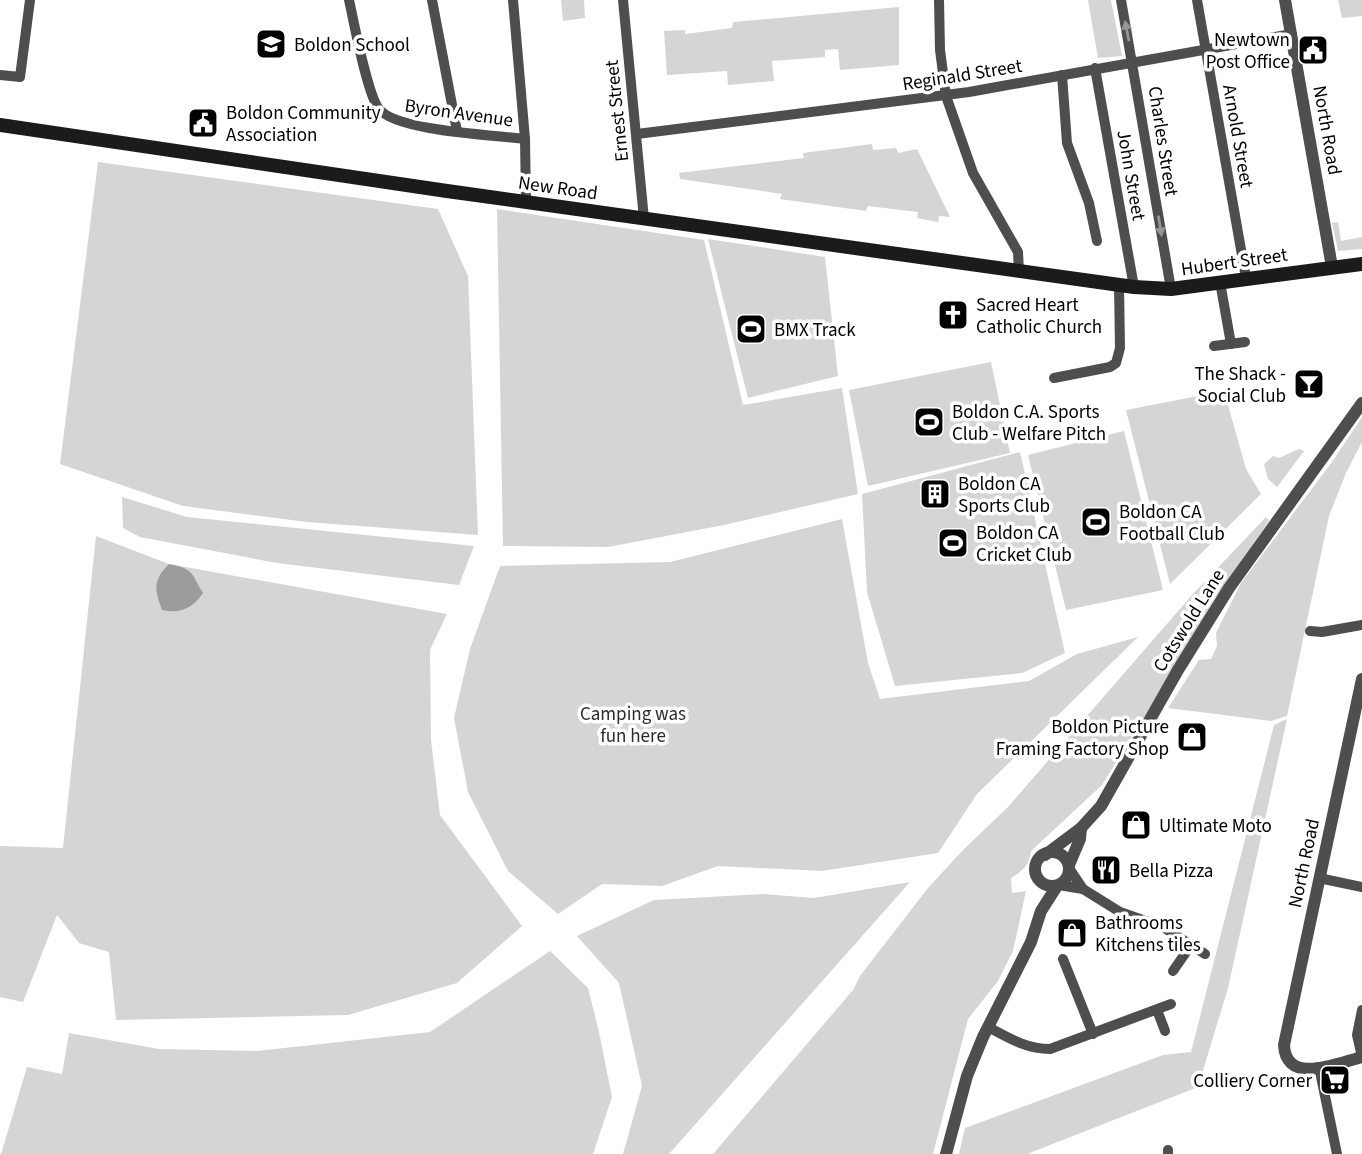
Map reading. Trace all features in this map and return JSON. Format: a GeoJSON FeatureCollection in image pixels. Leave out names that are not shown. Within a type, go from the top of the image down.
{"type":"FeatureCollection","features":[{"type":"Feature","properties":{"kind":"main road","name":"New Road"},"geometry":{"type":"LineString","coordinates":[[0,125],[1121,285]]}},
{"type":"Feature","properties":{"kind":"main road","name":"Hubert Street"},"geometry":{"type":"LineString","coordinates":[[1121,285],[1171,289],[1362,264]]}},
{"type":"Feature","properties":{"kind":"street"},"geometry":{"type":"LineString","coordinates":[[0,75],[20,76],[30,0]]}},
{"type":"Feature","properties":{"kind":"street","name":"Byron Avenue"},"geometry":{"type":"LineString","coordinates":[[349,0],[370,88],[379,110],[397,122],[525,139]]}},
{"type":"Feature","properties":{"kind":"street"},"geometry":{"type":"LineString","coordinates":[[432,0],[457,131]]}},
{"type":"Feature","properties":{"kind":"street"},"geometry":{"type":"LineString","coordinates":[[513,0],[525,139],[526,202]]}},
{"type":"Feature","properties":{"kind":"street","name":"Ernest Street"},"geometry":{"type":"LineString","coordinates":[[623,0],[644,219]]}},
{"type":"Feature","properties":{"kind":"street"},"geometry":{"type":"LineString","coordinates":[[939,0],[940,50],[946,96],[973,173],[1018,252],[1018,272]]}},
{"type":"Feature","properties":{"kind":"street","name":"Charles Street"},"geometry":{"type":"LineString","coordinates":[[1121,0],[1171,289]]}},
{"type":"Feature","properties":{"kind":"street","name":"Arnold Street"},"geometry":{"type":"LineString","coordinates":[[1197,0],[1246,278]]}},
{"type":"Feature","properties":{"kind":"street","name":"North Road"},"geometry":{"type":"LineString","coordinates":[[1285,0],[1332,267]]}},
{"type":"Feature","properties":{"kind":"street","name":"Reginald Street"},"geometry":{"type":"LineString","coordinates":[[637,134],[946,96],[1292,34]]}},
{"type":"Feature","properties":{"kind":"street","name":"John Street"},"geometry":{"type":"LineString","coordinates":[[1054,378],[1110,367],[1116,363],[1120,348],[1117,300],[1121,285],[1095,68]]}},
{"type":"Feature","properties":{"kind":"street"},"geometry":{"type":"LineString","coordinates":[[1062,75],[1067,143],[1089,203],[1097,241]]}},
{"type":"Feature","properties":{"kind":"street"},"geometry":{"type":"LineString","coordinates":[[1220,282],[1231,344]]}},
{"type":"Feature","properties":{"kind":"street"},"geometry":{"type":"LineString","coordinates":[[1214,346],[1245,342]]}},
{"type":"Feature","properties":{"kind":"street","name":"Cotswold Lane"},"geometry":{"type":"LineString","coordinates":[[1045,855],[1081,828],[1110,791],[1178,670],[1229,588],[1362,403]]}},
{"type":"Feature","properties":{"kind":"street"},"geometry":{"type":"LineString","coordinates":[[1310,631],[1322,632],[1362,625]]}},
{"type":"Feature","properties":{"kind":"street","name":"North Road"},"geometry":{"type":"LineString","coordinates":[[1319,1068],[1302,1070],[1289,1063],[1285,1056],[1285,1034],[1362,679]]}},
{"type":"Feature","properties":{"kind":"street","name":"Cotswold Lane"},"geometry":{"type":"LineString","coordinates":[[1069,866],[1080,839],[1081,828]]}},
{"type":"Feature","properties":{"kind":"street"},"geometry":{"type":"LineString","coordinates":[[1041,911],[1038,901],[1040,880],[1036,867],[1045,855],[1059,854],[1083,889]]}},
{"type":"Feature","properties":{"kind":"street"},"geometry":{"type":"LineString","coordinates":[[946,1154],[967,1076],[988,1027],[1031,943],[1041,911],[1058,885],[1067,878],[1069,866]]}},
{"type":"Feature","properties":{"kind":"street"},"geometry":{"type":"LineString","coordinates":[[1319,878],[1362,887]]}},
{"type":"Feature","properties":{"kind":"street"},"geometry":{"type":"LineString","coordinates":[[1040,880],[1048,885],[1083,889],[1120,912],[1163,928],[1205,954]]}},
{"type":"Feature","properties":{"kind":"street"},"geometry":{"type":"LineString","coordinates":[[1173,971],[1191,946]]}},
{"type":"Feature","properties":{"kind":"street"},"geometry":{"type":"LineString","coordinates":[[1063,959],[1093,1034]]}},
{"type":"Feature","properties":{"kind":"street"},"geometry":{"type":"LineString","coordinates":[[988,1027],[1035,1049],[1050,1049],[1171,1004]]}},
{"type":"Feature","properties":{"kind":"street"},"geometry":{"type":"LineString","coordinates":[[1157,1010],[1166,1031]]}},
{"type":"Feature","properties":{"kind":"street"},"geometry":{"type":"LineString","coordinates":[[1337,1154],[1319,1068],[1362,1057],[1357,1035],[1362,1010]]}},
{"type":"Feature","properties":{"kind":"green space"},"geometry":{"type":"Polygon","coordinates":[[[561,0],[584,0],[585,18],[563,21],[561,0]]]}},
{"type":"Feature","properties":{"kind":"green space"},"geometry":{"type":"Polygon","coordinates":[[[1088,0],[1111,0],[1122,56],[1098,58],[1088,0]]]}},
{"type":"Feature","properties":{"kind":"green space"},"geometry":{"type":"Polygon","coordinates":[[[1338,0],[1362,0],[1362,16],[1342,18],[1338,0]]]}},
{"type":"Feature","properties":{"kind":"green space"},"geometry":{"type":"Polygon","coordinates":[[[899,7],[899,65],[840,70],[838,49],[825,50],[825,57],[772,61],[774,81],[728,85],[727,71],[667,75],[664,31],[685,30],[685,34],[732,28],[733,22],[899,7]]]}},
{"type":"Feature","properties":{"kind":"green space"},"geometry":{"type":"Polygon","coordinates":[[[872,144],[873,150],[896,148],[898,153],[917,149],[950,217],[939,216],[938,222],[917,218],[918,212],[868,206],[866,211],[780,199],[782,194],[680,179],[679,173],[804,158],[803,153],[872,144]]]}},
{"type":"Feature","properties":{"kind":"green space"},"geometry":{"type":"Polygon","coordinates":[[[98,162],[438,209],[468,276],[478,535],[307,522],[183,506],[60,464],[98,162]]]}},
{"type":"Feature","properties":{"kind":"green space"},"geometry":{"type":"Polygon","coordinates":[[[497,209],[704,240],[743,405],[842,388],[858,494],[724,525],[608,547],[503,546],[497,209]]]}},
{"type":"Feature","properties":{"kind":"green space"},"geometry":{"type":"Polygon","coordinates":[[[1338,222],[1341,241],[1362,237],[1362,249],[1338,251],[1332,223],[1338,222]]]}},
{"type":"Feature","properties":{"kind":"green space"},"geometry":{"type":"Polygon","coordinates":[[[708,239],[825,257],[838,376],[748,398],[708,239]]]}},
{"type":"Feature","properties":{"kind":"green space","name":"Boldon C.A. Sports Club - Welfare Pitch"},"geometry":{"type":"Polygon","coordinates":[[[991,362],[1010,453],[868,486],[849,390],[991,362]]]}},
{"type":"Feature","properties":{"kind":"green space"},"geometry":{"type":"Polygon","coordinates":[[[1224,391],[1246,469],[1261,494],[1170,584],[1126,410],[1224,391]]]}},
{"type":"Feature","properties":{"kind":"green space"},"geometry":{"type":"Polygon","coordinates":[[[1362,417],[1362,442],[1329,516],[1287,716],[1271,721],[1168,708],[1199,660],[1211,659],[1217,646],[1216,633],[1241,583],[1332,462],[1362,417]]]}},
{"type":"Feature","properties":{"kind":"green space","name":"Boldon CA Football Club"},"geometry":{"type":"Polygon","coordinates":[[[1124,431],[1163,590],[1066,610],[1028,455],[1124,431]]]}},
{"type":"Feature","properties":{"kind":"green space"},"geometry":{"type":"Polygon","coordinates":[[[1299,449],[1304,451],[1277,487],[1268,479],[1264,464],[1273,456],[1279,458],[1299,449]]]}},
{"type":"Feature","properties":{"kind":"green space","name":"Boldon CA Cricket Club"},"geometry":{"type":"Polygon","coordinates":[[[1020,452],[1065,653],[1022,673],[895,686],[867,592],[862,494],[1020,452]]]}},
{"type":"Feature","properties":{"kind":"green space"},"geometry":{"type":"Polygon","coordinates":[[[122,497],[187,517],[474,546],[459,585],[277,563],[140,537],[123,528],[122,497]]]}},
{"type":"Feature","properties":{"kind":"green space"},"geometry":{"type":"Polygon","coordinates":[[[1266,517],[1269,521],[1215,598],[1102,785],[1031,851],[1025,867],[1011,878],[1012,893],[1026,891],[1013,951],[998,981],[968,1019],[933,1154],[713,1154],[853,990],[860,976],[928,888],[1008,807],[1192,595],[1266,517]]]}},
{"type":"Feature","properties":{"kind":"green space","name":"Camping was fun here"},"geometry":{"type":"Polygon","coordinates":[[[842,519],[868,663],[880,699],[1029,681],[1077,654],[1138,637],[977,794],[938,853],[822,871],[718,866],[662,886],[602,884],[558,914],[508,871],[468,792],[454,718],[470,649],[500,566],[670,562],[842,519]]]}},
{"type":"Feature","properties":{"kind":"green space"},"geometry":{"type":"Polygon","coordinates":[[[96,536],[169,564],[447,614],[430,650],[431,740],[440,815],[522,926],[457,983],[348,1015],[116,1020],[109,952],[79,943],[57,915],[23,1002],[0,997],[0,846],[63,848],[96,536]]]}},
{"type":"Feature","properties":{"kind":"green space"},"geometry":{"type":"Polygon","coordinates":[[[1287,719],[1228,988],[1198,1087],[1027,1154],[959,1154],[965,1128],[1163,1055],[1191,1052],[1274,725],[1287,719]]]}},
{"type":"Feature","properties":{"kind":"green space"},"geometry":{"type":"Polygon","coordinates":[[[910,882],[669,1154],[623,1154],[642,1086],[619,983],[577,936],[654,900],[763,894],[814,898],[910,882]]]}},
{"type":"Feature","properties":{"kind":"green space"},"geometry":{"type":"Polygon","coordinates":[[[550,951],[588,988],[599,1032],[612,1097],[593,1154],[1,1154],[27,1067],[62,1074],[69,1033],[159,1049],[257,1051],[430,1032],[550,951]]]}},
{"type":"Feature","properties":{"kind":"shaded area"},"geometry":{"type":"Polygon","coordinates":[[[169,564],[191,573],[203,593],[195,603],[181,610],[162,610],[158,597],[157,581],[169,564]]]}},
{"type":"Feature","properties":{"kind":"place","name":"Boldon School"},"geometry":{"type":"Point","coordinates":[271,44]}},
{"type":"Feature","properties":{"kind":"place","name":"Newtown Post Office"},"geometry":{"type":"Point","coordinates":[1313,50]}},
{"type":"Feature","properties":{"kind":"place","name":"Boldon Community Association"},"geometry":{"type":"Point","coordinates":[203,123]}},
{"type":"Feature","properties":{"kind":"place","name":"Sacred Heart Catholic Church"},"geometry":{"type":"Point","coordinates":[953,315]}},
{"type":"Feature","properties":{"kind":"place","name":"BMX Track"},"geometry":{"type":"Point","coordinates":[751,329]}},
{"type":"Feature","properties":{"kind":"place","name":"The Shack - Social Club"},"geometry":{"type":"Point","coordinates":[1309,384]}},
{"type":"Feature","properties":{"kind":"place","name":"Boldon C.A. Sports Club - Welfare Pitch"},"geometry":{"type":"Point","coordinates":[929,422]}},
{"type":"Feature","properties":{"kind":"place","name":"Boldon CA Sports Club"},"geometry":{"type":"Point","coordinates":[935,494]}},
{"type":"Feature","properties":{"kind":"place","name":"Boldon CA Football Club"},"geometry":{"type":"Point","coordinates":[1096,522]}},
{"type":"Feature","properties":{"kind":"place","name":"Boldon CA Cricket Club"},"geometry":{"type":"Point","coordinates":[953,543]}},
{"type":"Feature","properties":{"kind":"place","name":"Boldon Picture Framing Factory Shop"},"geometry":{"type":"Point","coordinates":[1192,737]}},
{"type":"Feature","properties":{"kind":"place","name":"Ultimate Moto"},"geometry":{"type":"Point","coordinates":[1136,825]}},
{"type":"Feature","properties":{"kind":"place","name":"Bella Pizza"},"geometry":{"type":"Point","coordinates":[1106,870]}},
{"type":"Feature","properties":{"kind":"place","name":"Bathrooms Kitchens tiles"},"geometry":{"type":"Point","coordinates":[1072,933]}},
{"type":"Feature","properties":{"kind":"place","name":"Colliery Corner"},"geometry":{"type":"Point","coordinates":[1335,1080]}}]}
